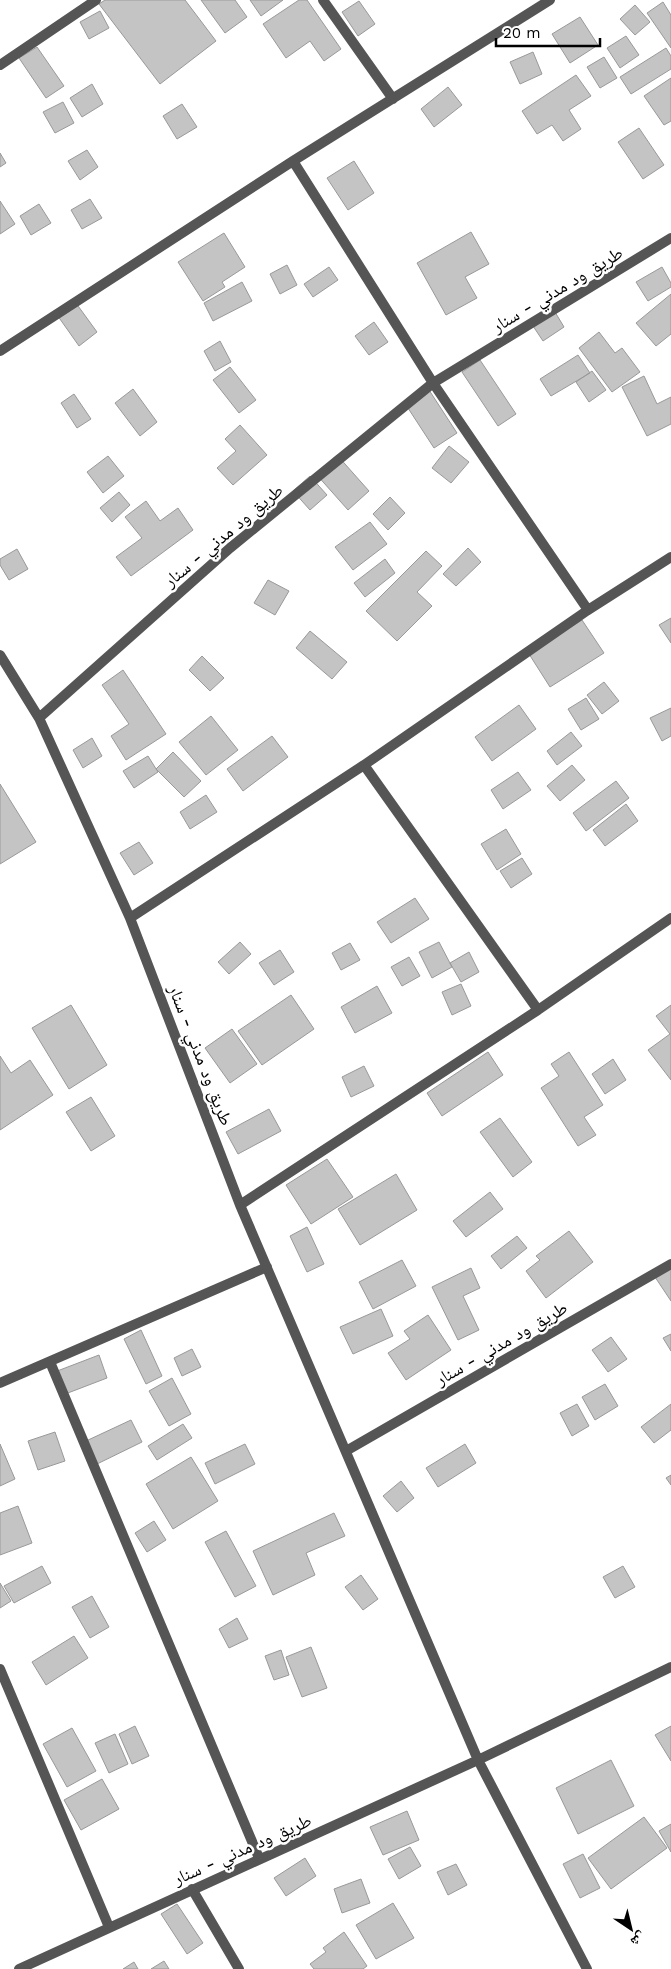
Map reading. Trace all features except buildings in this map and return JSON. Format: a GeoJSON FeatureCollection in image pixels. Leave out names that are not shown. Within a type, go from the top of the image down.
{"type":"FeatureCollection","features":[{"type":"Feature","properties":{"kind":"street"},"geometry":{"type":"LineString","coordinates":[[0,65],[96,0]]}},
{"type":"Feature","properties":{"kind":"street"},"geometry":{"type":"LineString","coordinates":[[323,0],[392,99]]}},
{"type":"Feature","properties":{"kind":"street"},"geometry":{"type":"LineString","coordinates":[[0,351],[293,162],[550,0]]}},
{"type":"Feature","properties":{"kind":"street"},"geometry":{"type":"LineString","coordinates":[[293,162],[433,383],[588,610]]}},
{"type":"Feature","properties":{"kind":"street","name":"طريق ود مدني - سنار"},"geometry":{"type":"LineString","coordinates":[[40,718],[230,548],[433,383],[671,238]]}},
{"type":"Feature","properties":{"kind":"street"},"geometry":{"type":"LineString","coordinates":[[130,918],[364,765],[588,610],[671,557]]}},
{"type":"Feature","properties":{"kind":"street","name":"طريق ود مدني - سنار"},"geometry":{"type":"LineString","coordinates":[[0,655],[40,718],[130,918],[240,1205],[478,1760],[587,1969]]}},
{"type":"Feature","properties":{"kind":"street"},"geometry":{"type":"LineString","coordinates":[[364,765],[538,1010]]}},
{"type":"Feature","properties":{"kind":"street"},"geometry":{"type":"LineString","coordinates":[[240,1205],[538,1010],[671,918]]}},
{"type":"Feature","properties":{"kind":"street","name":"طريق ود مدني - سنار"},"geometry":{"type":"LineString","coordinates":[[346,1451],[671,1264]]}},
{"type":"Feature","properties":{"kind":"street"},"geometry":{"type":"LineString","coordinates":[[0,1383],[267,1267]]}},
{"type":"Feature","properties":{"kind":"street"},"geometry":{"type":"LineString","coordinates":[[50,1362],[259,1858]]}},
{"type":"Feature","properties":{"kind":"street","name":"طريق ود مدني - سنار"},"geometry":{"type":"LineString","coordinates":[[19,1969],[259,1858],[478,1760],[671,1667]]}},
{"type":"Feature","properties":{"kind":"street"},"geometry":{"type":"LineString","coordinates":[[0,1668],[109,1927]]}},
{"type":"Feature","properties":{"kind":"street"},"geometry":{"type":"LineString","coordinates":[[192,1889],[239,1969]]}}]}
